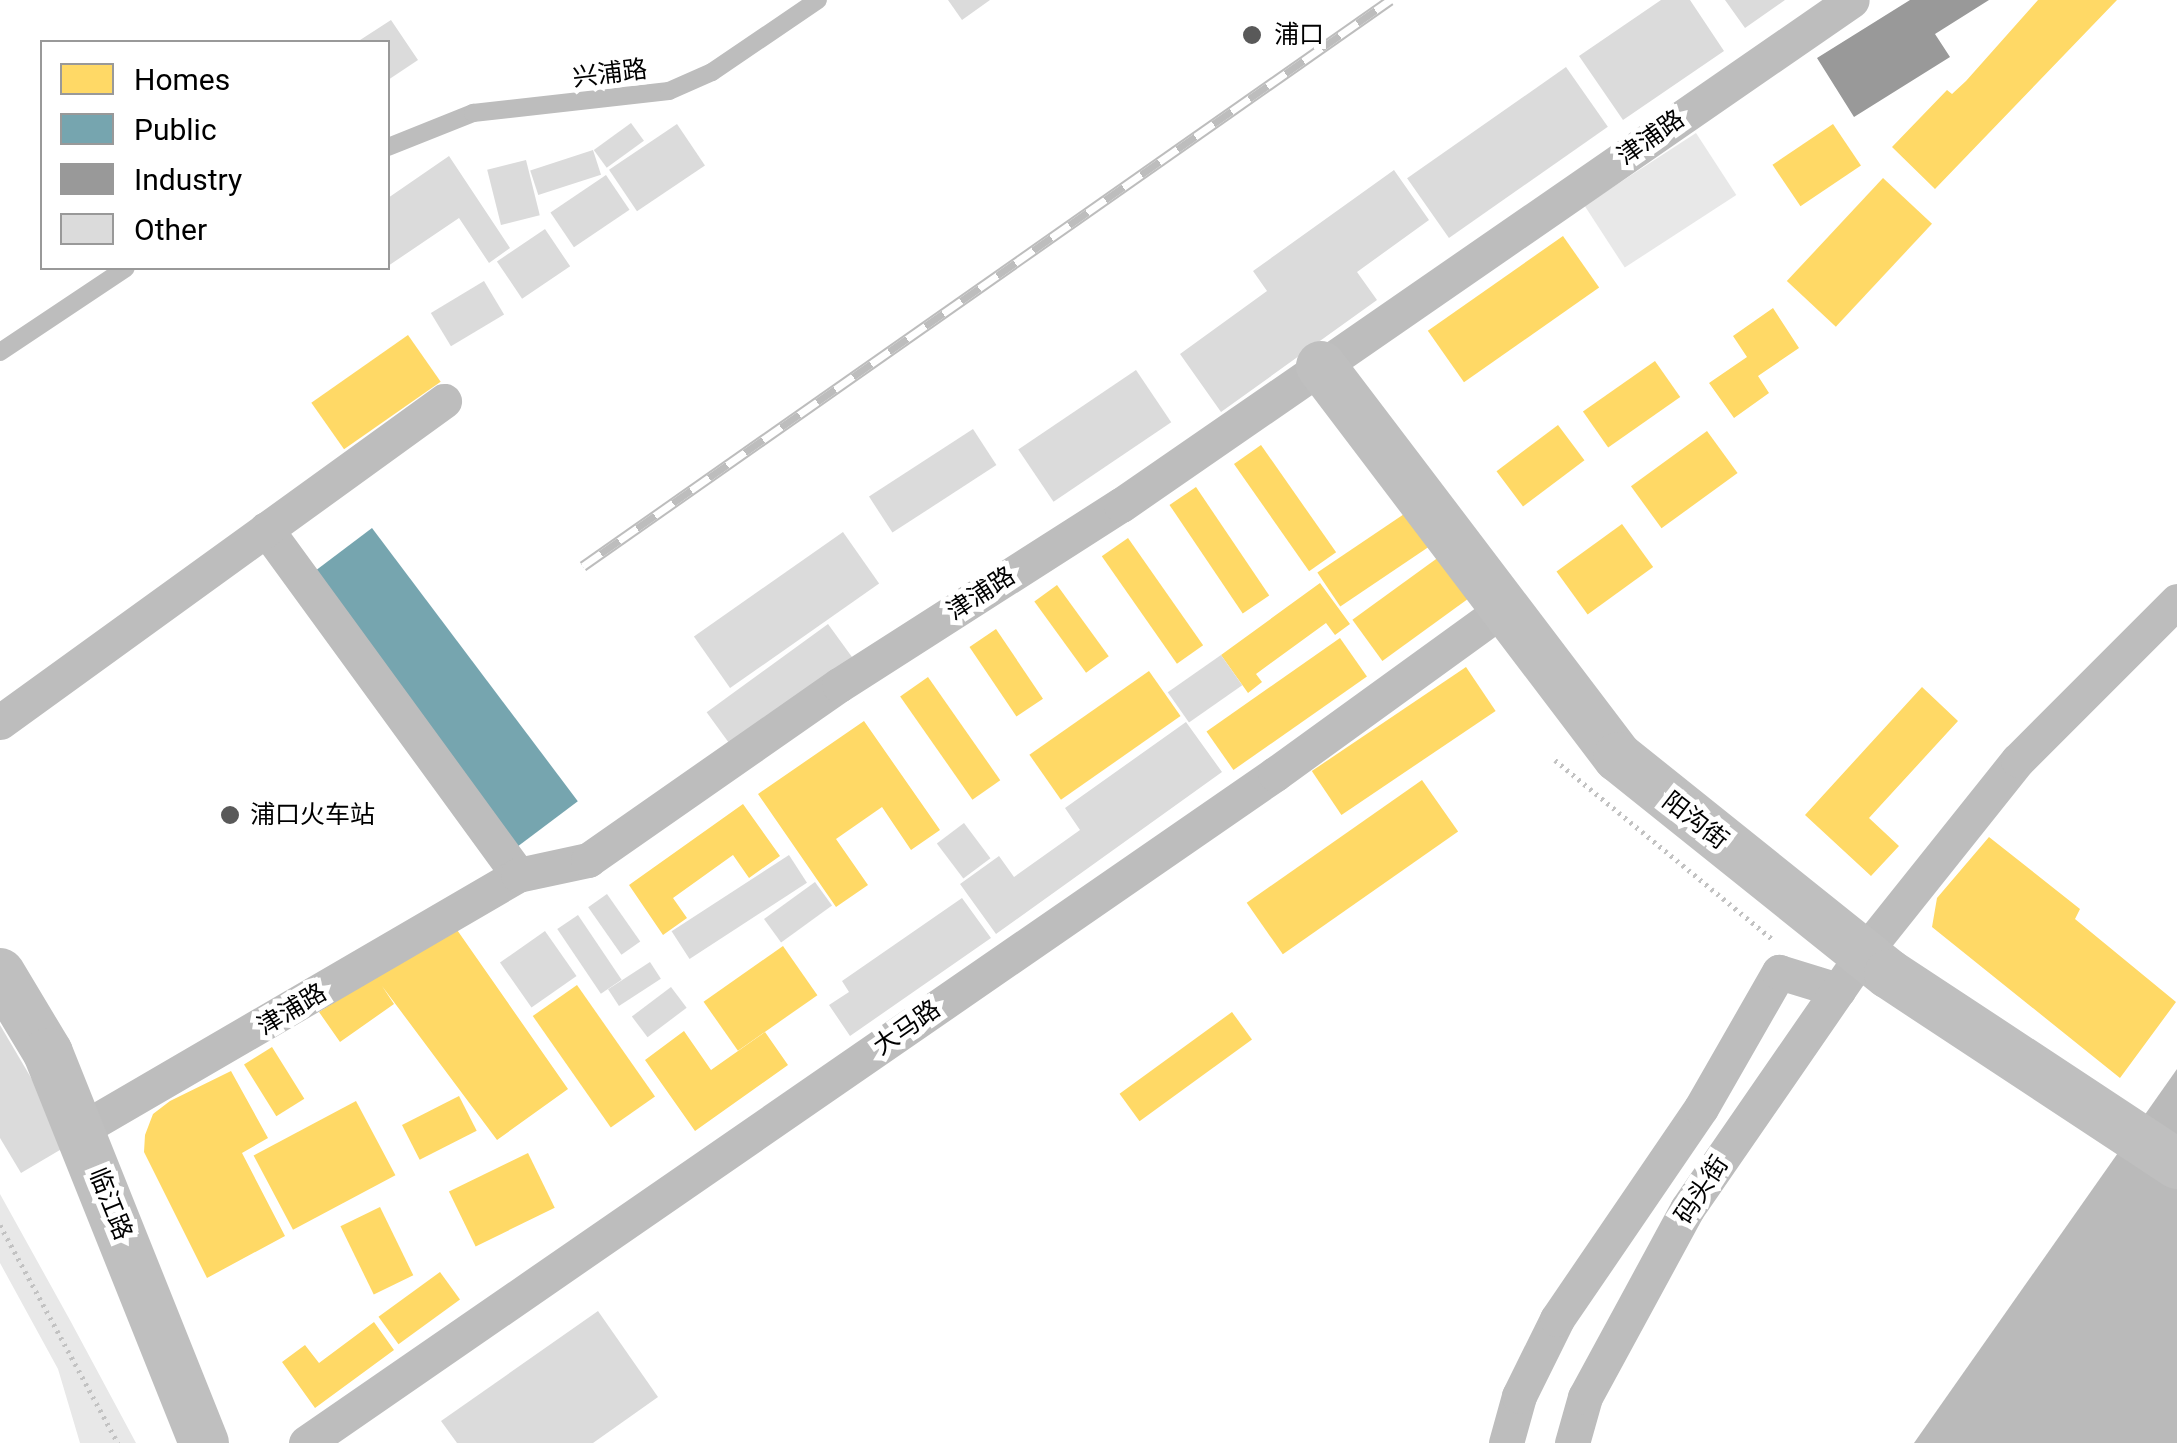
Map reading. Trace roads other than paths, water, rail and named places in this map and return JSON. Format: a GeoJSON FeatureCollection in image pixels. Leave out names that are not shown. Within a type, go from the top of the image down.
{"type":"FeatureCollection","features":[{"type":"Feature","properties":{"kind":"street","name":"津浦路"},"geometry":{"type":"LineString","coordinates":[[80,1130],[518,874],[588,860],[1321,366],[1852,0]]}},
{"type":"Feature","properties":{"kind":"street","name":"阳沟街"},"geometry":{"type":"LineString","coordinates":[[1321,366],[1618,757],[1851,972],[2177,1164]]}},
{"type":"Feature","properties":{"kind":"street"},"geometry":{"type":"LineString","coordinates":[[0,722],[444,400]]}},
{"type":"Feature","properties":{"kind":"street"},"geometry":{"type":"LineString","coordinates":[[266,529],[518,874]]}},
{"type":"Feature","properties":{"kind":"street","name":"码头街"},"geometry":{"type":"LineString","coordinates":[[1572,1443],[1585,1396],[1687,1209],[1851,972],[2018,760],[2177,601]]}},
{"type":"Feature","properties":{"kind":"street","name":"大马路"},"geometry":{"type":"LineString","coordinates":[[306,1443],[1274,774],[1504,608]]}},
{"type":"Feature","properties":{"kind":"street"},"geometry":{"type":"LineString","coordinates":[[1506,1443],[1519,1396],[1557,1319],[1700,1108],[1779,972],[1851,972]]}},
{"type":"Feature","properties":{"kind":"street","name":"临江路"},"geometry":{"type":"LineString","coordinates":[[0,973],[48,1053],[204,1443]]}},
{"type":"Feature","properties":{"kind":"lane","name":"兴浦路"},"geometry":{"type":"LineString","coordinates":[[390,146],[473,113],[669,91],[712,72],[818,0]]}},
{"type":"Feature","properties":{"kind":"lane"},"geometry":{"type":"LineString","coordinates":[[0,352],[123,270]]}},
{"type":"Feature","properties":{"kind":"railway"},"geometry":{"type":"LineString","coordinates":[[583,566],[1390,0]]}},
{"type":"Feature","properties":{"kind":"place","name":"浦口"},"geometry":{"type":"Point","coordinates":[1252,35]}},
{"type":"Feature","properties":{"kind":"place","name":"浦口火车站"},"geometry":{"type":"Point","coordinates":[230,815]}}]}
